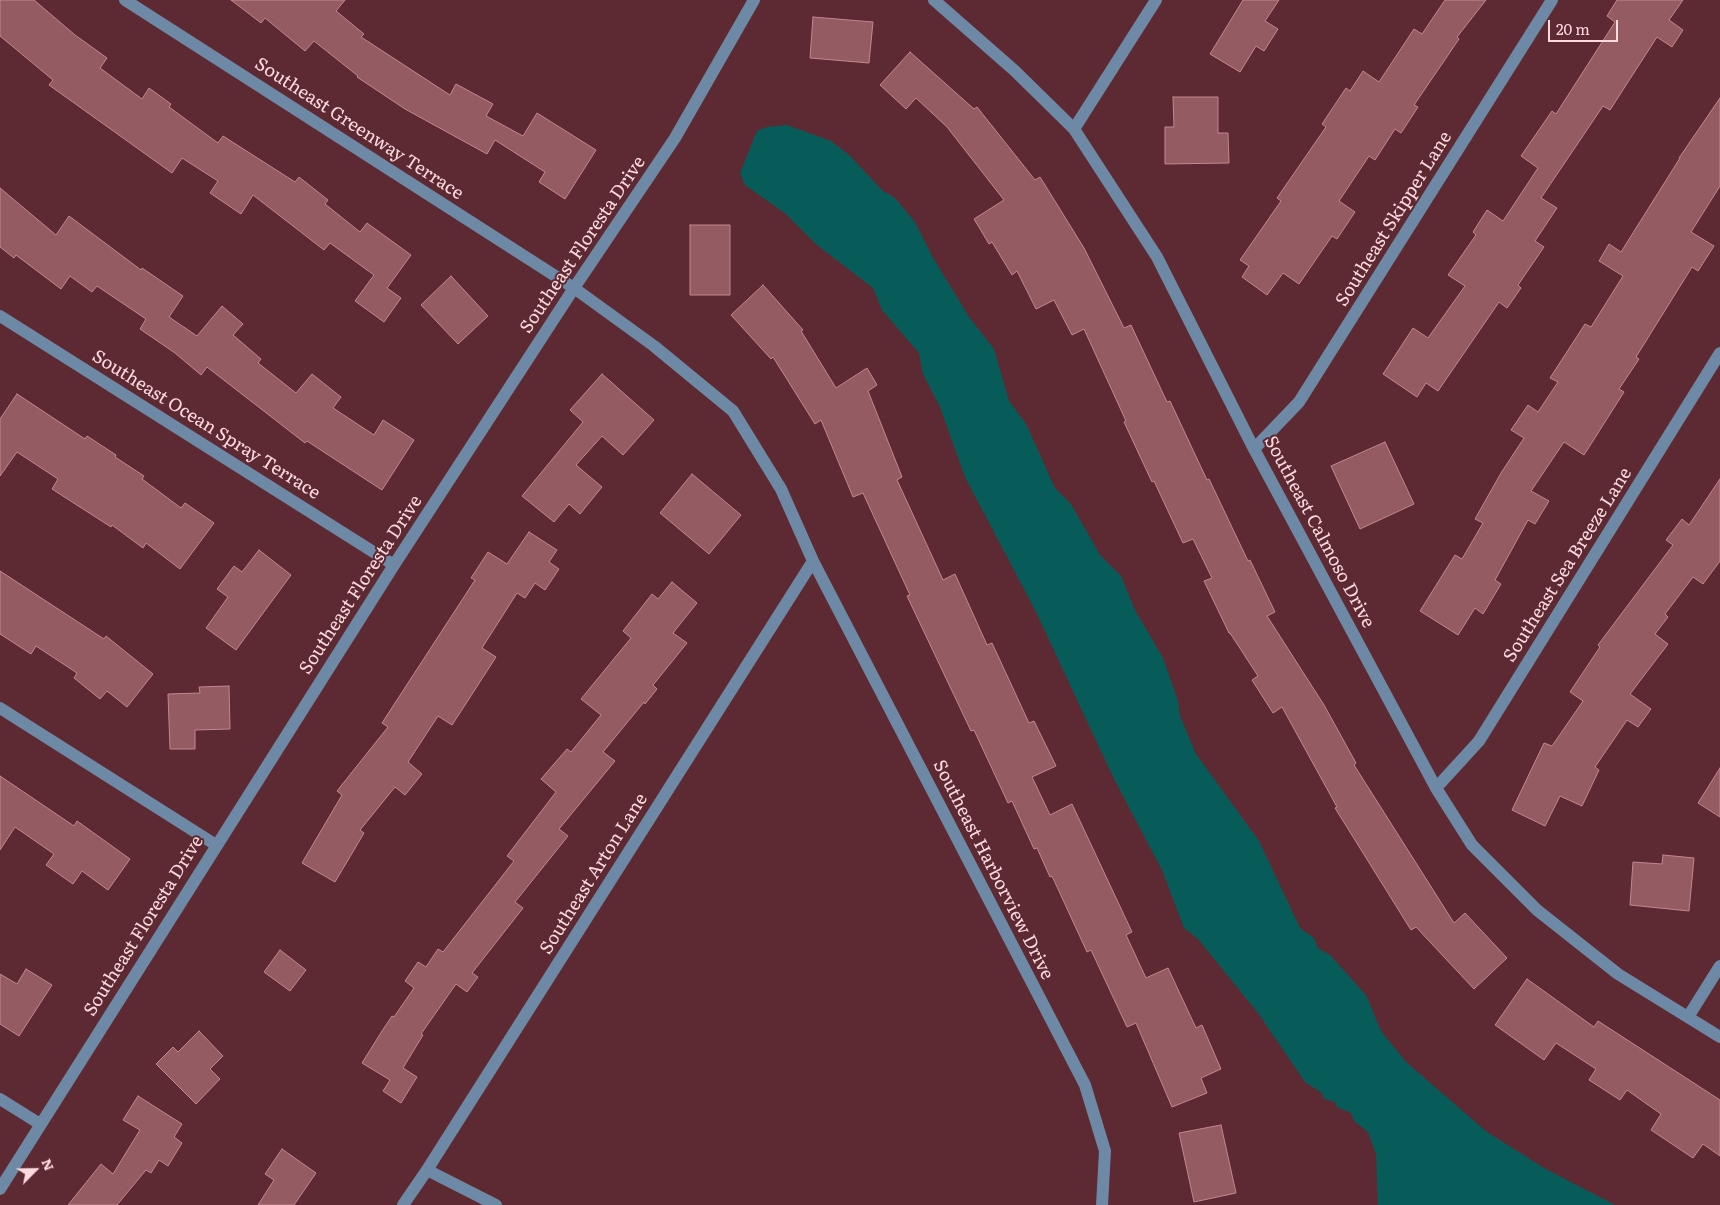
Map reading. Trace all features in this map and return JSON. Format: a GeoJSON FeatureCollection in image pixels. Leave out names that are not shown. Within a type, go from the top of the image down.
{"type":"FeatureCollection","features":[{"type":"Feature","properties":{"kind":"street","name":"Southeast Greenway Terrace"},"geometry":{"type":"LineString","coordinates":[[125,0],[574,288],[654,346],[733,411],[781,489],[813,561]]}},
{"type":"Feature","properties":{"kind":"street","name":"Southeast Floresta Drive"},"geometry":{"type":"LineString","coordinates":[[0,1189],[216,844],[394,565],[574,288],[675,138],[754,0]]}},
{"type":"Feature","properties":{"kind":"street","name":"Southeast Calmoso Drive"},"geometry":{"type":"LineString","coordinates":[[934,0],[1015,71],[1074,129],[1156,257],[1254,449],[1436,788],[1472,845],[1537,910],[1618,974],[1720,1037]]}},
{"type":"Feature","properties":{"kind":"street"},"geometry":{"type":"LineString","coordinates":[[1074,129],[1156,0]]}},
{"type":"Feature","properties":{"kind":"street","name":"Southeast Skipper Lane"},"geometry":{"type":"LineString","coordinates":[[1254,449],[1299,402],[1552,0]]}},
{"type":"Feature","properties":{"kind":"street","name":"Southeast Ocean Spray Terrace"},"geometry":{"type":"LineString","coordinates":[[0,316],[394,565]]}},
{"type":"Feature","properties":{"kind":"street","name":"Southeast Sea Breeze Lane"},"geometry":{"type":"LineString","coordinates":[[1436,788],[1480,741],[1720,353]]}},
{"type":"Feature","properties":{"kind":"street","name":"Southeast Arton Lane"},"geometry":{"type":"LineString","coordinates":[[403,1205],[813,561]]}},
{"type":"Feature","properties":{"kind":"street","name":"Southeast Harborview Drive"},"geometry":{"type":"LineString","coordinates":[[813,561],[1085,1085],[1105,1151],[1102,1205]]}},
{"type":"Feature","properties":{"kind":"street"},"geometry":{"type":"LineString","coordinates":[[0,708],[216,844]]}},
{"type":"Feature","properties":{"kind":"street"},"geometry":{"type":"LineString","coordinates":[[1688,1017],[1720,966]]}},
{"type":"Feature","properties":{"kind":"street"},"geometry":{"type":"LineString","coordinates":[[0,1099],[40,1124]]}},
{"type":"Feature","properties":{"kind":"street"},"geometry":{"type":"LineString","coordinates":[[427,1170],[496,1205]]}},
{"type":"Feature","properties":{"kind":"water"},"geometry":{"type":"Polygon","coordinates":[[[787,125],[831,141],[849,155],[883,191],[895,198],[915,222],[932,256],[969,317],[994,349],[1009,401],[1026,424],[1055,488],[1071,504],[1100,555],[1121,576],[1135,610],[1163,658],[1178,701],[1180,716],[1196,754],[1259,841],[1300,928],[1314,938],[1318,948],[1330,955],[1366,995],[1381,1031],[1406,1062],[1487,1132],[1544,1168],[1615,1205],[1378,1205],[1376,1154],[1368,1132],[1354,1121],[1351,1113],[1337,1107],[1335,1102],[1324,1099],[1322,1093],[1305,1082],[1258,1013],[1198,939],[1184,928],[1162,870],[1114,779],[1036,612],[965,477],[940,407],[923,374],[919,353],[882,310],[873,288],[817,245],[786,214],[745,185],[740,173],[757,131],[767,127],[787,125]]]}},
{"type":"Feature","properties":{"kind":"building"},"geometry":{"type":"Polygon","coordinates":[[[0,0],[34,0],[75,35],[107,58],[100,68],[142,99],[149,88],[171,104],[169,107],[218,143],[223,136],[295,182],[299,177],[328,200],[325,204],[360,232],[367,223],[411,255],[387,288],[401,298],[384,322],[355,301],[374,275],[330,243],[324,250],[253,195],[241,214],[210,193],[218,181],[182,158],[172,173],[49,85],[53,80],[0,36],[0,0]]]}},
{"type":"Feature","properties":{"kind":"building"},"geometry":{"type":"Polygon","coordinates":[[[231,0],[345,0],[336,11],[364,34],[361,37],[450,95],[456,84],[493,104],[486,116],[523,136],[537,113],[596,150],[565,199],[539,182],[545,172],[495,140],[487,154],[405,109],[357,77],[314,41],[305,51],[265,18],[261,23],[231,0]]]}},
{"type":"Feature","properties":{"kind":"building"},"geometry":{"type":"Polygon","coordinates":[[[1243,0],[1279,0],[1265,21],[1278,29],[1264,51],[1256,46],[1240,72],[1210,54],[1243,0]]]}},
{"type":"Feature","properties":{"kind":"building"},"geometry":{"type":"Polygon","coordinates":[[[1445,0],[1486,0],[1457,37],[1459,39],[1414,105],[1418,107],[1401,133],[1395,129],[1375,160],[1369,156],[1339,201],[1355,212],[1337,239],[1332,236],[1299,284],[1283,273],[1267,295],[1242,277],[1249,266],[1240,260],[1281,201],[1277,198],[1326,127],[1322,124],[1346,88],[1350,91],[1363,71],[1379,82],[1414,29],[1422,34],[1445,0]]]}},
{"type":"Feature","properties":{"kind":"building"},"geometry":{"type":"Polygon","coordinates":[[[1617,0],[1683,0],[1669,20],[1683,30],[1672,47],[1657,37],[1610,110],[1603,106],[1541,198],[1557,208],[1535,241],[1544,247],[1518,285],[1521,288],[1507,308],[1499,302],[1438,391],[1426,383],[1417,397],[1383,374],[1413,328],[1428,338],[1465,286],[1448,275],[1476,235],[1473,232],[1487,210],[1503,221],[1538,168],[1521,156],[1552,111],[1556,114],[1615,22],[1607,16],[1617,0]]]}},
{"type":"Feature","properties":{"kind":"building"},"geometry":{"type":"Polygon","coordinates":[[[813,17],[873,22],[869,63],[810,58],[813,17]]]}},
{"type":"Feature","properties":{"kind":"building"},"geometry":{"type":"Polygon","coordinates":[[[910,52],[974,109],[977,107],[1035,180],[1040,177],[1084,248],[1124,328],[1131,325],[1167,402],[1170,401],[1207,480],[1209,479],[1248,561],[1250,560],[1275,612],[1267,616],[1324,705],[1356,763],[1354,765],[1454,923],[1465,913],[1507,958],[1474,989],[1416,927],[1411,930],[1335,808],[1337,807],[1282,707],[1273,713],[1252,680],[1258,676],[1229,633],[1204,581],[1212,578],[1193,539],[1183,543],[1124,422],[1126,421],[1084,329],[1072,335],[1054,300],[1036,309],[1017,271],[1012,275],[992,242],[989,244],[974,219],[1004,200],[947,127],[916,98],[906,109],[880,85],[910,52]]]}},
{"type":"Feature","properties":{"kind":"building"},"geometry":{"type":"Polygon","coordinates":[[[1173,97],[1218,97],[1218,133],[1228,133],[1229,163],[1165,164],[1165,127],[1174,127],[1173,97]]]}},
{"type":"Feature","properties":{"kind":"building"},"geometry":{"type":"Polygon","coordinates":[[[1720,98],[1720,186],[1691,232],[1714,246],[1698,271],[1692,267],[1636,357],[1639,359],[1619,389],[1624,392],[1584,455],[1564,442],[1531,491],[1549,501],[1535,524],[1528,520],[1495,580],[1501,584],[1483,614],[1475,608],[1458,635],[1420,611],[1455,555],[1462,559],[1483,523],[1475,519],[1501,473],[1524,438],[1511,430],[1528,405],[1538,412],[1558,382],[1550,378],[1585,324],[1591,327],[1623,276],[1599,261],[1609,244],[1621,252],[1679,158],[1720,98]]]}},
{"type":"Feature","properties":{"kind":"building"},"geometry":{"type":"Polygon","coordinates":[[[0,188],[56,235],[69,216],[141,270],[142,268],[183,296],[169,317],[197,336],[222,306],[243,324],[233,335],[261,359],[258,363],[296,393],[312,374],[341,397],[333,408],[374,435],[383,420],[414,440],[382,490],[307,441],[305,443],[207,367],[201,375],[175,353],[140,329],[146,319],[97,286],[92,292],[70,276],[61,289],[16,255],[14,258],[0,247],[0,188]]]}},
{"type":"Feature","properties":{"kind":"building"},"geometry":{"type":"Polygon","coordinates":[[[690,225],[730,225],[730,295],[690,295],[690,225]]]}},
{"type":"Feature","properties":{"kind":"building"},"geometry":{"type":"Polygon","coordinates":[[[451,276],[488,316],[458,344],[421,305],[451,276]]]}},
{"type":"Feature","properties":{"kind":"building"},"geometry":{"type":"Polygon","coordinates":[[[763,285],[803,330],[801,331],[836,388],[867,368],[877,385],[868,391],[902,477],[897,480],[943,580],[955,574],[987,645],[992,643],[1029,723],[1034,721],[1056,766],[1032,777],[1050,815],[1072,804],[1132,932],[1126,935],[1146,978],[1168,968],[1196,1028],[1202,1025],[1221,1069],[1201,1078],[1207,1093],[1172,1107],[1136,1023],[1127,1027],[1091,950],[1087,952],[1052,876],[1050,877],[1037,848],[1034,849],[1012,801],[1008,803],[974,730],[971,731],[907,596],[910,595],[863,493],[853,497],[821,420],[815,424],[773,357],[771,359],[731,315],[763,285]]]}},
{"type":"Feature","properties":{"kind":"building"},"geometry":{"type":"Polygon","coordinates":[[[602,374],[654,420],[623,455],[602,436],[576,465],[602,487],[580,514],[569,504],[554,522],[522,496],[583,422],[570,410],[602,374]]]}},
{"type":"Feature","properties":{"kind":"building"},"geometry":{"type":"Polygon","coordinates":[[[17,394],[85,439],[87,436],[116,455],[115,457],[144,476],[142,479],[181,508],[185,503],[214,523],[180,569],[146,543],[143,548],[112,525],[111,527],[52,489],[58,479],[17,452],[0,476],[0,419],[17,394]]]}},
{"type":"Feature","properties":{"kind":"building"},"geometry":{"type":"Polygon","coordinates":[[[1385,442],[1414,504],[1360,529],[1331,466],[1385,442]]]}},
{"type":"Feature","properties":{"kind":"building"},"geometry":{"type":"Polygon","coordinates":[[[692,474],[741,515],[709,554],[660,513],[692,474]]]}},
{"type":"Feature","properties":{"kind":"building"},"geometry":{"type":"Polygon","coordinates":[[[1720,479],[1720,561],[1703,584],[1693,577],[1665,614],[1668,617],[1655,634],[1668,644],[1630,694],[1651,709],[1638,727],[1627,720],[1595,767],[1599,770],[1582,806],[1560,796],[1545,826],[1512,810],[1544,743],[1552,746],[1583,701],[1570,692],[1600,647],[1598,645],[1673,545],[1666,540],[1682,519],[1689,525],[1720,479]]]}},
{"type":"Feature","properties":{"kind":"building"},"geometry":{"type":"Polygon","coordinates":[[[529,532],[557,550],[549,562],[559,569],[545,590],[535,583],[525,598],[517,593],[482,648],[496,657],[452,725],[438,716],[408,762],[422,774],[405,795],[395,787],[360,830],[364,833],[335,882],[302,863],[342,795],[337,791],[388,727],[382,723],[475,580],[471,578],[488,552],[507,564],[529,532]]]}},
{"type":"Feature","properties":{"kind":"building"},"geometry":{"type":"Polygon","coordinates":[[[259,550],[291,575],[236,650],[206,628],[228,597],[217,589],[234,566],[242,572],[259,550]]]}},
{"type":"Feature","properties":{"kind":"building"},"geometry":{"type":"Polygon","coordinates":[[[0,571],[104,639],[106,636],[153,674],[127,707],[107,691],[100,699],[74,678],[77,673],[36,646],[31,654],[0,634],[0,571]]]}},
{"type":"Feature","properties":{"kind":"building"},"geometry":{"type":"Polygon","coordinates":[[[672,582],[697,603],[673,633],[687,643],[653,685],[657,689],[603,752],[615,761],[559,829],[568,836],[515,902],[523,908],[472,973],[478,977],[467,992],[456,984],[421,1034],[423,1035],[403,1068],[417,1077],[401,1103],[383,1091],[390,1080],[362,1063],[392,1016],[394,1017],[414,988],[405,981],[418,962],[426,967],[438,949],[443,952],[514,861],[507,856],[556,792],[541,779],[567,749],[571,752],[601,715],[581,699],[631,638],[623,631],[652,594],[658,599],[672,582]]]}},
{"type":"Feature","properties":{"kind":"building"},"geometry":{"type":"Polygon","coordinates":[[[229,686],[230,729],[195,730],[195,749],[170,749],[168,694],[200,693],[199,687],[229,686]]]}},
{"type":"Feature","properties":{"kind":"building"},"geometry":{"type":"Polygon","coordinates":[[[1720,768],[1720,817],[1698,803],[1720,768]]]}},
{"type":"Feature","properties":{"kind":"building"},"geometry":{"type":"Polygon","coordinates":[[[0,776],[74,826],[77,821],[130,859],[108,890],[82,871],[73,884],[46,865],[54,854],[15,827],[0,850],[0,776]]]}},
{"type":"Feature","properties":{"kind":"building"},"geometry":{"type":"Polygon","coordinates":[[[1663,855],[1694,858],[1689,911],[1630,905],[1633,862],[1662,864],[1663,855]]]}},
{"type":"Feature","properties":{"kind":"building"},"geometry":{"type":"Polygon","coordinates":[[[280,950],[306,970],[290,991],[264,972],[280,950]]]}},
{"type":"Feature","properties":{"kind":"building"},"geometry":{"type":"Polygon","coordinates":[[[26,969],[52,985],[19,1036],[0,1024],[0,974],[17,984],[26,969]]]}},
{"type":"Feature","properties":{"kind":"building"},"geometry":{"type":"Polygon","coordinates":[[[1527,979],[1594,1027],[1598,1021],[1720,1100],[1720,1156],[1703,1144],[1693,1158],[1651,1130],[1661,1114],[1627,1090],[1620,1100],[1589,1080],[1596,1069],[1556,1043],[1544,1060],[1495,1025],[1527,979]]]}},
{"type":"Feature","properties":{"kind":"building"},"geometry":{"type":"Polygon","coordinates":[[[199,1031],[223,1056],[210,1069],[220,1079],[196,1104],[156,1064],[173,1047],[178,1052],[199,1031]]]}},
{"type":"Feature","properties":{"kind":"building"},"geometry":{"type":"Polygon","coordinates":[[[138,1096],[182,1124],[174,1137],[182,1143],[168,1166],[159,1160],[151,1173],[146,1170],[117,1205],[68,1205],[101,1164],[113,1174],[140,1130],[123,1120],[138,1096]]]}},
{"type":"Feature","properties":{"kind":"building"},"geometry":{"type":"Polygon","coordinates":[[[1221,1125],[1236,1193],[1194,1202],[1179,1133],[1221,1125]]]}},
{"type":"Feature","properties":{"kind":"building"},"geometry":{"type":"Polygon","coordinates":[[[282,1149],[316,1173],[294,1205],[258,1205],[274,1180],[265,1174],[282,1149]]]}}]}
